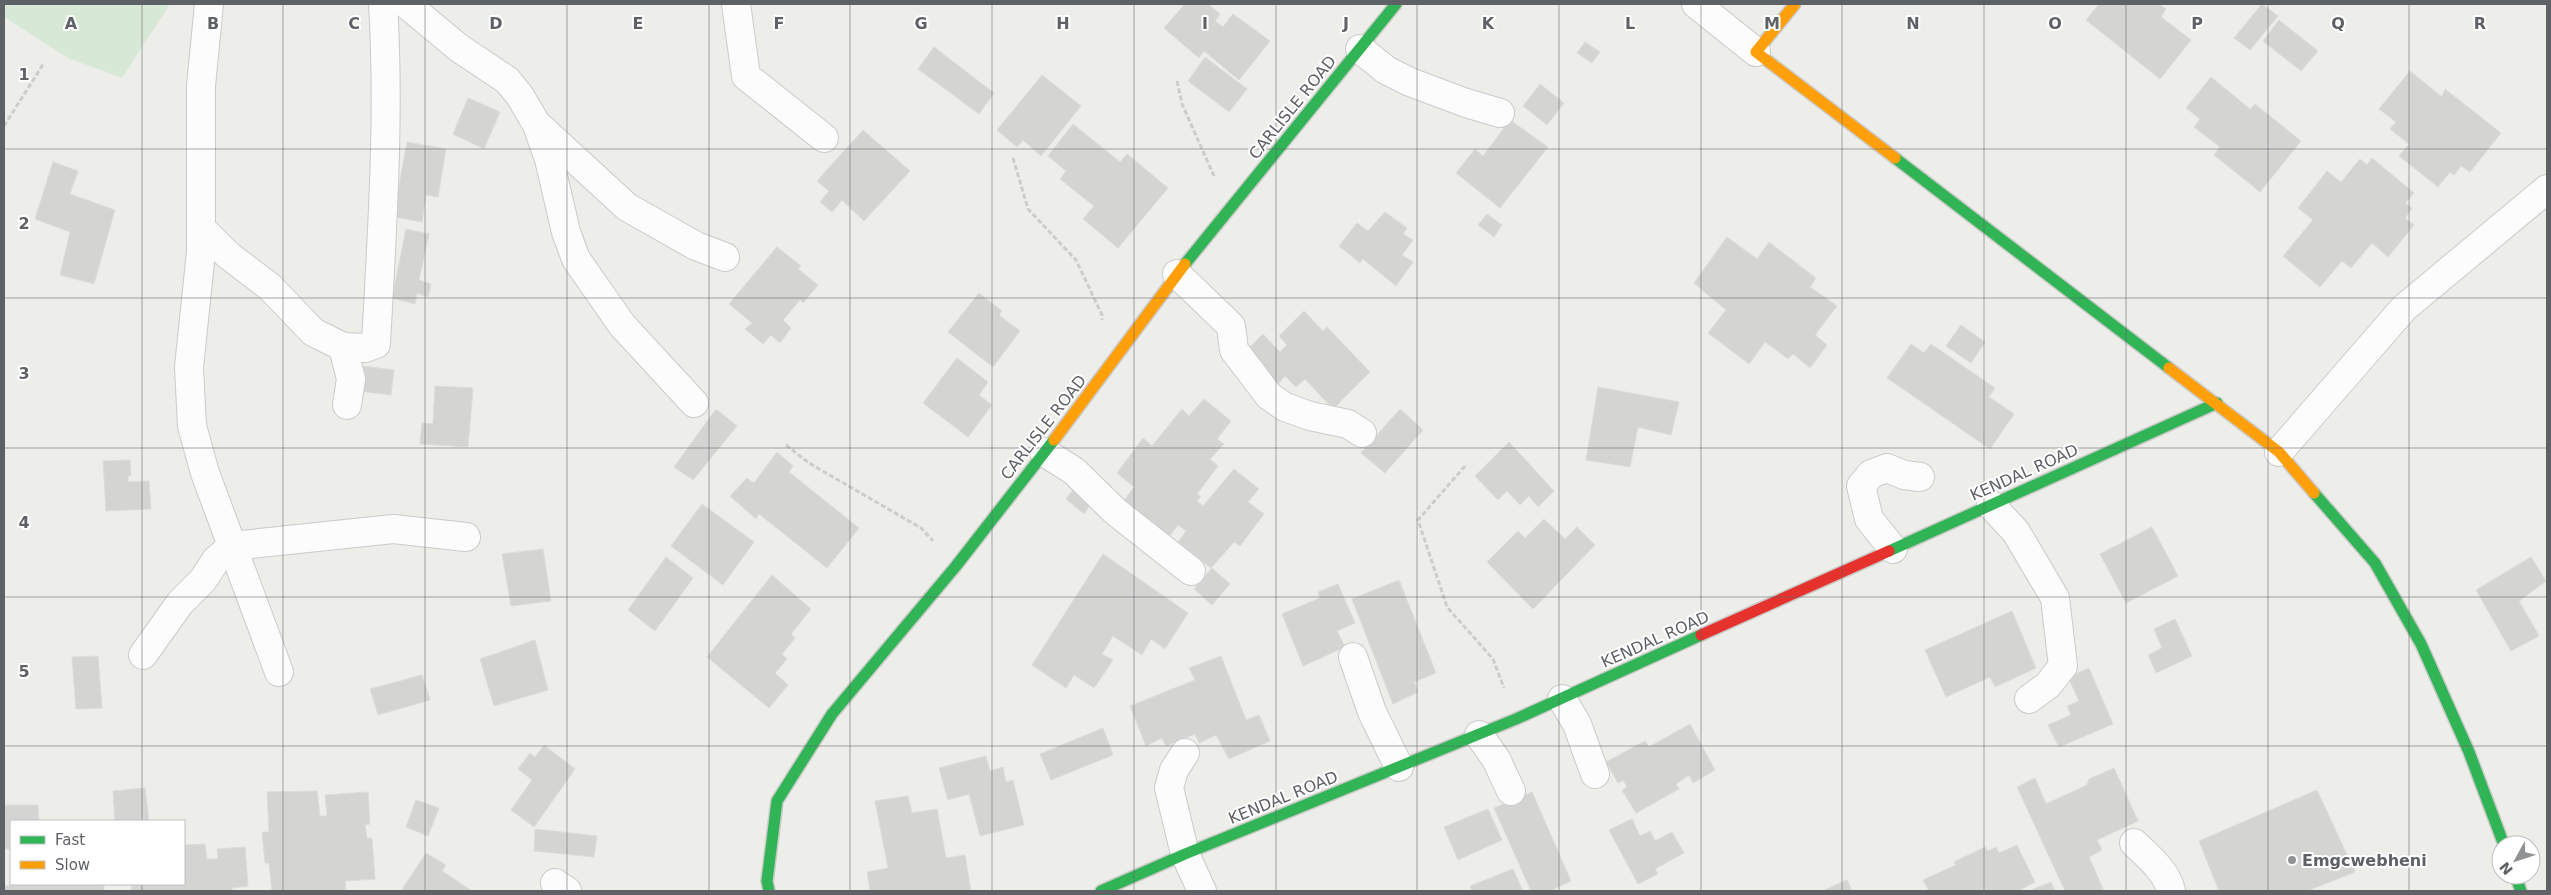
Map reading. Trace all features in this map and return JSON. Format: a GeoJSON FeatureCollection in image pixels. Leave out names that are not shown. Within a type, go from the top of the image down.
{"type":"FeatureCollection","features":[{"type":"Feature","properties":{"kind":"street"},"geometry":{"type":"LineString","coordinates":[[208,4],[201,86],[201,228],[189,367],[192,426],[205,473],[279,672]]}},
{"type":"Feature","properties":{"kind":"street"},"geometry":{"type":"LineString","coordinates":[[201,228],[228,255],[270,287],[313,332],[343,347],[365,348],[376,344],[385,160],[386,53],[383,4]]}},
{"type":"Feature","properties":{"kind":"street"},"geometry":{"type":"LineString","coordinates":[[406,4],[459,48],[507,80],[537,124],[627,207],[696,246],[725,257]]}},
{"type":"Feature","properties":{"kind":"street"},"geometry":{"type":"LineString","coordinates":[[736,4],[746,76],[824,138]]}},
{"type":"Feature","properties":{"kind":"street"},"geometry":{"type":"LineString","coordinates":[[1696,4],[1756,52],[2218,402],[2279,452],[2375,563],[2421,644],[2469,752],[2500,835]]}},
{"type":"Feature","properties":{"kind":"street"},"geometry":{"type":"LineString","coordinates":[[1756,52],[1795,4]]}},
{"type":"Feature","properties":{"kind":"street","name":"CARLISLE ROAD"},"geometry":{"type":"LineString","coordinates":[[769,891],[767,881],[777,801],[832,714],[956,566],[1097,385],[1177,274],[1360,49],[1393,5]]}},
{"type":"Feature","properties":{"kind":"street"},"geometry":{"type":"LineString","coordinates":[[1360,49],[1386,70],[1410,82],[1466,104],[1500,113]]}},
{"type":"Feature","properties":{"kind":"street"},"geometry":{"type":"LineString","coordinates":[[537,124],[549,159],[566,232],[576,259],[622,325],[694,402]]}},
{"type":"Feature","properties":{"kind":"street"},"geometry":{"type":"LineString","coordinates":[[2279,452],[2404,308],[2547,189]]}},
{"type":"Feature","properties":{"kind":"street"},"geometry":{"type":"LineString","coordinates":[[1177,274],[1231,326],[1234,350],[1269,396],[1285,407],[1310,416],[1348,424],[1362,433]]}},
{"type":"Feature","properties":{"kind":"street"},"geometry":{"type":"LineString","coordinates":[[343,347],[351,379],[346,405]]}},
{"type":"Feature","properties":{"kind":"street","name":"KENDAL ROAD"},"geometry":{"type":"LineString","coordinates":[[1114,889],[1185,854],[1479,735],[1562,699],[2218,402]]}},
{"type":"Feature","properties":{"kind":"street"},"geometry":{"type":"LineString","coordinates":[[1044,452],[1074,471],[1116,512],[1191,571]]}},
{"type":"Feature","properties":{"kind":"street"},"geometry":{"type":"LineString","coordinates":[[1893,549],[1869,519],[1860,486],[1871,474],[1887,468],[1904,475],[1920,478]]}},
{"type":"Feature","properties":{"kind":"street"},"geometry":{"type":"LineString","coordinates":[[1991,505],[2016,532],[2054,598],[2063,666],[2048,685],[2029,698]]}},
{"type":"Feature","properties":{"kind":"street"},"geometry":{"type":"LineString","coordinates":[[143,655],[180,602],[203,580],[216,560],[232,546],[393,529],[466,537]]}},
{"type":"Feature","properties":{"kind":"street"},"geometry":{"type":"LineString","coordinates":[[1353,657],[1372,712],[1399,767]]}},
{"type":"Feature","properties":{"kind":"street"},"geometry":{"type":"LineString","coordinates":[[1562,699],[1577,724],[1595,774]]}},
{"type":"Feature","properties":{"kind":"street"},"geometry":{"type":"LineString","coordinates":[[1479,735],[1496,759],[1511,791]]}},
{"type":"Feature","properties":{"kind":"street"},"geometry":{"type":"LineString","coordinates":[[1186,753],[1174,770],[1169,788],[1185,854],[1202,891]]}},
{"type":"Feature","properties":{"kind":"street"},"geometry":{"type":"LineString","coordinates":[[2134,843],[2157,868],[2170,885],[2171,891]]}},
{"type":"Feature","properties":{"kind":"path"},"geometry":{"type":"LineString","coordinates":[[4,126],[44,63]]}},
{"type":"Feature","properties":{"kind":"path"},"geometry":{"type":"LineString","coordinates":[[1176,81],[1182,104],[1205,160],[1232,207]]}},
{"type":"Feature","properties":{"kind":"path"},"geometry":{"type":"LineString","coordinates":[[1013,158],[1028,209],[1076,260],[1102,315],[1102,324]]}},
{"type":"Feature","properties":{"kind":"path"},"geometry":{"type":"LineString","coordinates":[[786,445],[809,464],[921,528],[956,566]]}},
{"type":"Feature","properties":{"kind":"path"},"geometry":{"type":"LineString","coordinates":[[1465,466],[1418,520],[1447,607],[1493,659],[1516,719]]}},
{"type":"Feature","properties":{"kind":"green space"},"geometry":{"type":"Polygon","coordinates":[[[4,4],[170,4],[122,78],[68,58],[4,17],[4,4]]]}},
{"type":"Feature","properties":{"kind":"building"},"geometry":{"type":"Polygon","coordinates":[[[1185,4],[1208,4],[1220,14],[1215,21],[1223,27],[1233,14],[1270,41],[1239,80],[1204,51],[1199,58],[1164,28],[1185,4]]]}},
{"type":"Feature","properties":{"kind":"building"},"geometry":{"type":"Polygon","coordinates":[[[2099,4],[2159,4],[2166,9],[2161,17],[2191,40],[2160,79],[2086,20],[2099,4]]]}},
{"type":"Feature","properties":{"kind":"building"},"geometry":{"type":"Polygon","coordinates":[[[2262,4],[2278,16],[2250,50],[2234,38],[2262,4]]]}},
{"type":"Feature","properties":{"kind":"building"},"geometry":{"type":"Polygon","coordinates":[[[2279,20],[2318,51],[2301,71],[2263,41],[2279,20]]]}},
{"type":"Feature","properties":{"kind":"building"},"geometry":{"type":"Polygon","coordinates":[[[1585,42],[1600,52],[1592,63],[1577,53],[1585,42]]]}},
{"type":"Feature","properties":{"kind":"building"},"geometry":{"type":"Polygon","coordinates":[[[934,47],[994,93],[979,114],[918,69],[934,47]]]}},
{"type":"Feature","properties":{"kind":"building"},"geometry":{"type":"Polygon","coordinates":[[[1205,57],[1247,89],[1229,112],[1188,81],[1205,57]]]}},
{"type":"Feature","properties":{"kind":"building"},"geometry":{"type":"Polygon","coordinates":[[[2410,71],[2442,97],[2445,89],[2501,133],[2470,172],[2461,166],[2454,175],[2450,172],[2438,187],[2399,156],[2409,144],[2390,129],[2396,122],[2379,109],[2410,71]]]}},
{"type":"Feature","properties":{"kind":"building"},"geometry":{"type":"Polygon","coordinates":[[[1042,75],[1081,106],[1041,156],[1023,140],[1017,147],[997,130],[1042,75]]]}},
{"type":"Feature","properties":{"kind":"building"},"geometry":{"type":"Polygon","coordinates":[[[2211,77],[2250,109],[2255,104],[2301,141],[2260,192],[2214,155],[2220,147],[2194,127],[2200,119],[2186,108],[2211,77]]]}},
{"type":"Feature","properties":{"kind":"building"},"geometry":{"type":"Polygon","coordinates":[[[1540,84],[1564,103],[1547,125],[1523,106],[1540,84]]]}},
{"type":"Feature","properties":{"kind":"building"},"geometry":{"type":"Polygon","coordinates":[[[468,98],[500,112],[484,149],[453,134],[468,98]]]}},
{"type":"Feature","properties":{"kind":"building"},"geometry":{"type":"Polygon","coordinates":[[[1510,120],[1548,147],[1500,208],[1456,173],[1475,149],[1483,156],[1510,120]]]}},
{"type":"Feature","properties":{"kind":"building"},"geometry":{"type":"Polygon","coordinates":[[[1073,124],[1120,162],[1127,154],[1168,188],[1118,248],[1083,219],[1094,206],[1060,179],[1066,171],[1048,156],[1073,124]]]}},
{"type":"Feature","properties":{"kind":"building"},"geometry":{"type":"Polygon","coordinates":[[[863,130],[910,171],[864,221],[842,200],[832,212],[820,202],[829,191],[817,181],[863,130]]]}},
{"type":"Feature","properties":{"kind":"building"},"geometry":{"type":"Polygon","coordinates":[[[407,142],[446,149],[438,197],[426,195],[422,222],[384,215],[389,185],[399,186],[407,142]]]}},
{"type":"Feature","properties":{"kind":"building"},"geometry":{"type":"Polygon","coordinates":[[[2372,158],[2414,193],[2405,203],[2412,208],[2405,218],[2414,225],[2388,257],[2372,243],[2351,268],[2342,261],[2320,287],[2283,256],[2313,220],[2298,208],[2327,171],[2341,182],[2360,159],[2367,165],[2372,158]]]}},
{"type":"Feature","properties":{"kind":"building"},"geometry":{"type":"Polygon","coordinates":[[[53,162],[78,171],[70,194],[115,210],[94,284],[60,275],[70,232],[35,219],[53,162]]]}},
{"type":"Feature","properties":{"kind":"building"},"geometry":{"type":"Polygon","coordinates":[[[1385,212],[1407,228],[1403,234],[1413,240],[1402,255],[1413,262],[1396,286],[1363,259],[1360,263],[1339,246],[1357,223],[1368,231],[1385,212]]]}},
{"type":"Feature","properties":{"kind":"building"},"geometry":{"type":"Polygon","coordinates":[[[1487,214],[1502,225],[1494,237],[1478,225],[1487,214]]]}},
{"type":"Feature","properties":{"kind":"building"},"geometry":{"type":"Polygon","coordinates":[[[406,229],[429,234],[419,280],[431,284],[428,297],[417,293],[415,304],[392,298],[406,229]]]}},
{"type":"Feature","properties":{"kind":"building"},"geometry":{"type":"Polygon","coordinates":[[[1727,237],[1757,259],[1769,242],[1816,278],[1810,287],[1837,306],[1815,335],[1827,345],[1810,368],[1793,354],[1788,359],[1765,342],[1749,364],[1708,333],[1726,310],[1694,283],[1727,237]]]}},
{"type":"Feature","properties":{"kind":"building"},"geometry":{"type":"Polygon","coordinates":[[[777,247],[801,266],[798,269],[818,285],[803,303],[800,300],[783,320],[791,328],[780,343],[771,335],[763,344],[745,329],[752,323],[729,304],[777,247]]]}},
{"type":"Feature","properties":{"kind":"building"},"geometry":{"type":"Polygon","coordinates":[[[979,293],[1002,311],[999,315],[1020,331],[993,367],[948,332],[979,293]]]}},
{"type":"Feature","properties":{"kind":"building"},"geometry":{"type":"Polygon","coordinates":[[[1304,311],[1323,331],[1327,327],[1370,372],[1333,409],[1305,379],[1296,387],[1285,376],[1278,384],[1245,352],[1263,334],[1280,352],[1287,345],[1279,336],[1304,311]]]}},
{"type":"Feature","properties":{"kind":"building"},"geometry":{"type":"Polygon","coordinates":[[[1961,325],[1985,342],[1971,363],[1946,346],[1961,325]]]}},
{"type":"Feature","properties":{"kind":"building"},"geometry":{"type":"Polygon","coordinates":[[[1911,344],[1924,353],[1931,344],[1995,388],[1989,397],[2014,414],[1990,449],[1887,378],[1911,344]]]}},
{"type":"Feature","properties":{"kind":"building"},"geometry":{"type":"Polygon","coordinates":[[[957,358],[988,382],[979,395],[992,405],[968,437],[923,403],[957,358]]]}},
{"type":"Feature","properties":{"kind":"building"},"geometry":{"type":"Polygon","coordinates":[[[363,366],[394,370],[391,395],[359,391],[363,366]]]}},
{"type":"Feature","properties":{"kind":"building"},"geometry":{"type":"Polygon","coordinates":[[[435,386],[473,388],[468,447],[420,444],[422,423],[433,424],[435,386]]]}},
{"type":"Feature","properties":{"kind":"building"},"geometry":{"type":"Polygon","coordinates":[[[1598,387],[1679,402],[1671,435],[1638,427],[1630,467],[1586,460],[1598,387]]]}},
{"type":"Feature","properties":{"kind":"building"},"geometry":{"type":"Polygon","coordinates":[[[1204,399],[1231,421],[1217,439],[1224,444],[1210,459],[1218,466],[1197,494],[1201,497],[1197,501],[1203,506],[1234,469],[1259,489],[1248,502],[1264,514],[1240,546],[1234,542],[1211,568],[1178,542],[1186,531],[1178,525],[1167,539],[1123,502],[1134,487],[1117,473],[1143,438],[1152,446],[1182,409],[1189,416],[1204,399]]]}},
{"type":"Feature","properties":{"kind":"building"},"geometry":{"type":"Polygon","coordinates":[[[716,409],[737,426],[693,480],[674,467],[716,409]]]}},
{"type":"Feature","properties":{"kind":"building"},"geometry":{"type":"Polygon","coordinates":[[[1400,409],[1423,430],[1385,473],[1361,453],[1400,409]]]}},
{"type":"Feature","properties":{"kind":"building"},"geometry":{"type":"Polygon","coordinates":[[[1509,442],[1554,491],[1538,507],[1529,496],[1520,505],[1507,491],[1498,500],[1475,476],[1509,442]]]}},
{"type":"Feature","properties":{"kind":"building"},"geometry":{"type":"Polygon","coordinates":[[[777,452],[793,466],[789,472],[859,528],[827,568],[759,514],[756,519],[730,496],[747,478],[754,483],[777,452]]]}},
{"type":"Feature","properties":{"kind":"building"},"geometry":{"type":"Polygon","coordinates":[[[130,460],[131,476],[128,476],[128,482],[149,481],[151,509],[106,511],[103,461],[130,460]]]}},
{"type":"Feature","properties":{"kind":"building"},"geometry":{"type":"Polygon","coordinates":[[[1074,488],[1092,502],[1084,514],[1066,499],[1074,488]]]}},
{"type":"Feature","properties":{"kind":"building"},"geometry":{"type":"Polygon","coordinates":[[[702,504],[754,542],[723,585],[671,546],[702,504]]]}},
{"type":"Feature","properties":{"kind":"building"},"geometry":{"type":"Polygon","coordinates":[[[1544,519],[1565,539],[1577,527],[1595,545],[1533,609],[1487,562],[1518,531],[1525,538],[1544,519]]]}},
{"type":"Feature","properties":{"kind":"building"},"geometry":{"type":"Polygon","coordinates":[[[2152,527],[2178,576],[2126,603],[2100,554],[2152,527]]]}},
{"type":"Feature","properties":{"kind":"building"},"geometry":{"type":"Polygon","coordinates":[[[543,549],[551,601],[511,606],[502,554],[543,549]]]}},
{"type":"Feature","properties":{"kind":"building"},"geometry":{"type":"Polygon","coordinates":[[[1103,554],[1188,613],[1165,649],[1151,639],[1142,655],[1113,636],[1102,654],[1113,660],[1094,688],[1074,675],[1066,688],[1032,665],[1103,554]]]}},
{"type":"Feature","properties":{"kind":"building"},"geometry":{"type":"Polygon","coordinates":[[[666,557],[693,578],[655,631],[628,610],[666,557]]]}},
{"type":"Feature","properties":{"kind":"building"},"geometry":{"type":"Polygon","coordinates":[[[2531,557],[2546,581],[2519,601],[2539,636],[2511,651],[2476,590],[2531,557]]]}},
{"type":"Feature","properties":{"kind":"building"},"geometry":{"type":"Polygon","coordinates":[[[1212,568],[1230,584],[1212,605],[1194,589],[1212,568]]]}},
{"type":"Feature","properties":{"kind":"building"},"geometry":{"type":"Polygon","coordinates":[[[772,575],[811,609],[791,634],[795,638],[782,654],[787,659],[775,673],[788,685],[769,708],[707,657],[772,575]]]}},
{"type":"Feature","properties":{"kind":"building"},"geometry":{"type":"Polygon","coordinates":[[[1399,580],[1436,673],[1414,682],[1418,692],[1393,704],[1352,599],[1399,580]]]}},
{"type":"Feature","properties":{"kind":"building"},"geometry":{"type":"Polygon","coordinates":[[[1338,584],[1355,623],[1337,631],[1345,647],[1303,666],[1282,614],[1320,598],[1318,592],[1338,584]]]}},
{"type":"Feature","properties":{"kind":"building"},"geometry":{"type":"Polygon","coordinates":[[[2012,611],[2036,668],[1995,687],[1990,677],[1946,697],[1925,650],[2012,611]]]}},
{"type":"Feature","properties":{"kind":"building"},"geometry":{"type":"Polygon","coordinates":[[[2175,619],[2192,656],[2156,673],[2148,655],[2162,648],[2154,629],[2175,619]]]}},
{"type":"Feature","properties":{"kind":"building"},"geometry":{"type":"Polygon","coordinates":[[[535,640],[548,690],[494,706],[480,659],[535,640]]]}},
{"type":"Feature","properties":{"kind":"building"},"geometry":{"type":"Polygon","coordinates":[[[98,656],[102,708],[76,709],[72,657],[98,656]]]}},
{"type":"Feature","properties":{"kind":"building"},"geometry":{"type":"Polygon","coordinates":[[[1221,656],[1246,720],[1259,715],[1270,741],[1229,759],[1216,735],[1199,743],[1195,734],[1166,746],[1162,738],[1146,746],[1130,706],[1195,680],[1189,668],[1221,656]]]}},
{"type":"Feature","properties":{"kind":"building"},"geometry":{"type":"Polygon","coordinates":[[[2089,668],[2113,724],[2059,747],[2048,725],[2071,715],[2067,706],[2079,701],[2068,677],[2089,668]]]}},
{"type":"Feature","properties":{"kind":"building"},"geometry":{"type":"Polygon","coordinates":[[[422,675],[430,700],[378,715],[370,689],[422,675]]]}},
{"type":"Feature","properties":{"kind":"building"},"geometry":{"type":"Polygon","coordinates":[[[1690,724],[1715,770],[1693,783],[1689,775],[1676,784],[1679,789],[1636,813],[1622,790],[1627,787],[1623,780],[1618,783],[1606,762],[1645,741],[1649,747],[1690,724]]]}},
{"type":"Feature","properties":{"kind":"building"},"geometry":{"type":"Polygon","coordinates":[[[1103,728],[1113,755],[1051,780],[1040,754],[1103,728]]]}},
{"type":"Feature","properties":{"kind":"building"},"geometry":{"type":"Polygon","coordinates":[[[544,745],[575,769],[534,827],[511,810],[532,780],[518,769],[530,753],[535,757],[544,745]]]}},
{"type":"Feature","properties":{"kind":"building"},"geometry":{"type":"Polygon","coordinates":[[[986,756],[990,771],[1003,767],[1006,782],[1013,780],[1024,825],[980,836],[969,794],[948,800],[939,768],[986,756]]]}},
{"type":"Feature","properties":{"kind":"building"},"geometry":{"type":"Polygon","coordinates":[[[2114,768],[2138,821],[2097,840],[2102,850],[2089,857],[2104,891],[2065,891],[2017,787],[2035,778],[2046,804],[2087,785],[2089,779],[2114,768]]]}},
{"type":"Feature","properties":{"kind":"building"},"geometry":{"type":"Polygon","coordinates":[[[145,788],[149,820],[115,820],[113,791],[145,788]]]}},
{"type":"Feature","properties":{"kind":"building"},"geometry":{"type":"Polygon","coordinates":[[[2317,790],[2355,872],[2307,891],[2219,891],[2199,841],[2317,790]]]}},
{"type":"Feature","properties":{"kind":"building"},"geometry":{"type":"Polygon","coordinates":[[[317,791],[320,816],[327,816],[325,795],[368,792],[370,824],[365,825],[367,838],[372,838],[375,879],[345,881],[346,891],[272,891],[269,863],[265,863],[262,832],[269,832],[267,792],[317,791]]]}},
{"type":"Feature","properties":{"kind":"building"},"geometry":{"type":"Polygon","coordinates":[[[1532,792],[1571,881],[1550,891],[1531,891],[1494,808],[1532,792]]]}},
{"type":"Feature","properties":{"kind":"building"},"geometry":{"type":"Polygon","coordinates":[[[908,796],[912,813],[937,809],[946,858],[965,855],[971,891],[870,891],[867,872],[888,868],[875,801],[908,796]]]}},
{"type":"Feature","properties":{"kind":"building"},"geometry":{"type":"Polygon","coordinates":[[[416,800],[439,808],[428,836],[406,827],[416,800]]]}},
{"type":"Feature","properties":{"kind":"building"},"geometry":{"type":"Polygon","coordinates":[[[4,805],[38,805],[39,820],[10,820],[10,849],[4,849],[4,805]]]}},
{"type":"Feature","properties":{"kind":"building"},"geometry":{"type":"Polygon","coordinates":[[[1488,809],[1502,840],[1458,860],[1444,827],[1488,809]]]}},
{"type":"Feature","properties":{"kind":"building"},"geometry":{"type":"Polygon","coordinates":[[[1632,819],[1640,836],[1650,831],[1655,841],[1672,832],[1684,853],[1655,869],[1658,874],[1638,884],[1609,830],[1632,819]]]}},
{"type":"Feature","properties":{"kind":"building"},"geometry":{"type":"Polygon","coordinates":[[[535,829],[597,836],[594,857],[534,851],[535,829]]]}},
{"type":"Feature","properties":{"kind":"building"},"geometry":{"type":"Polygon","coordinates":[[[205,844],[207,859],[218,859],[217,849],[245,847],[248,886],[232,888],[232,891],[132,891],[131,885],[185,885],[185,845],[205,844]]]}},
{"type":"Feature","properties":{"kind":"building"},"geometry":{"type":"Polygon","coordinates":[[[2017,845],[2035,882],[2018,891],[1929,891],[1923,880],[1956,865],[1954,862],[1985,847],[1988,851],[1996,847],[1999,853],[2017,845]]]}},
{"type":"Feature","properties":{"kind":"building"},"geometry":{"type":"Polygon","coordinates":[[[426,853],[446,865],[442,871],[472,891],[401,891],[426,853]]]}},
{"type":"Feature","properties":{"kind":"building"},"geometry":{"type":"Polygon","coordinates":[[[1513,869],[1523,891],[1472,891],[1470,886],[1513,869]]]}},
{"type":"Feature","properties":{"kind":"building"},"geometry":{"type":"Polygon","coordinates":[[[1847,880],[1852,891],[1822,891],[1847,880]]]}},
{"type":"Feature","properties":{"kind":"building"},"geometry":{"type":"Polygon","coordinates":[[[2051,882],[2055,891],[2029,891],[2051,882]]]}},
{"type":"Feature","properties":{"kind":"building"},"geometry":{"type":"Polygon","coordinates":[[[104,885],[104,891],[4,891],[4,886],[104,885]]]}},
{"type":"Feature","properties":{"kind":"traffic: fast"},"geometry":{"type":"LineString","coordinates":[[1185,264],[1396,4]]}},
{"type":"Feature","properties":{"kind":"traffic: fast"},"geometry":{"type":"LineString","coordinates":[[1895,158],[2169,368]]}},
{"type":"Feature","properties":{"kind":"traffic: fast"},"geometry":{"type":"LineString","coordinates":[[1889,551],[2217,403]]}},
{"type":"Feature","properties":{"kind":"traffic: fast"},"geometry":{"type":"LineString","coordinates":[[769,891],[767,881],[777,801],[832,714],[956,566],[1054,440]]}},
{"type":"Feature","properties":{"kind":"traffic: fast"},"geometry":{"type":"LineString","coordinates":[[2314,493],[2375,563],[2421,644],[2469,752],[2500,835]]}},
{"type":"Feature","properties":{"kind":"traffic: fast"},"geometry":{"type":"LineString","coordinates":[[1101,891],[1185,854],[1516,719],[1701,635]]}},
{"type":"Feature","properties":{"kind":"traffic: fast"},"geometry":{"type":"LineString","coordinates":[[2519,885],[2521,891]]}},
{"type":"Feature","properties":{"kind":"traffic: slow"},"geometry":{"type":"LineString","coordinates":[[1795,4],[1756,52],[1895,158]]}},
{"type":"Feature","properties":{"kind":"traffic: slow"},"geometry":{"type":"LineString","coordinates":[[1054,440],[1185,264]]}},
{"type":"Feature","properties":{"kind":"traffic: slow"},"geometry":{"type":"LineString","coordinates":[[2169,368],[2279,452],[2314,493]]}},
{"type":"Feature","properties":{"kind":"traffic: jam"},"geometry":{"type":"LineString","coordinates":[[1701,635],[1889,551]]}},
{"type":"Feature","properties":{"kind":"place","name":"Emgcwebheni"},"geometry":{"type":"Point","coordinates":[2292,860]}}]}
